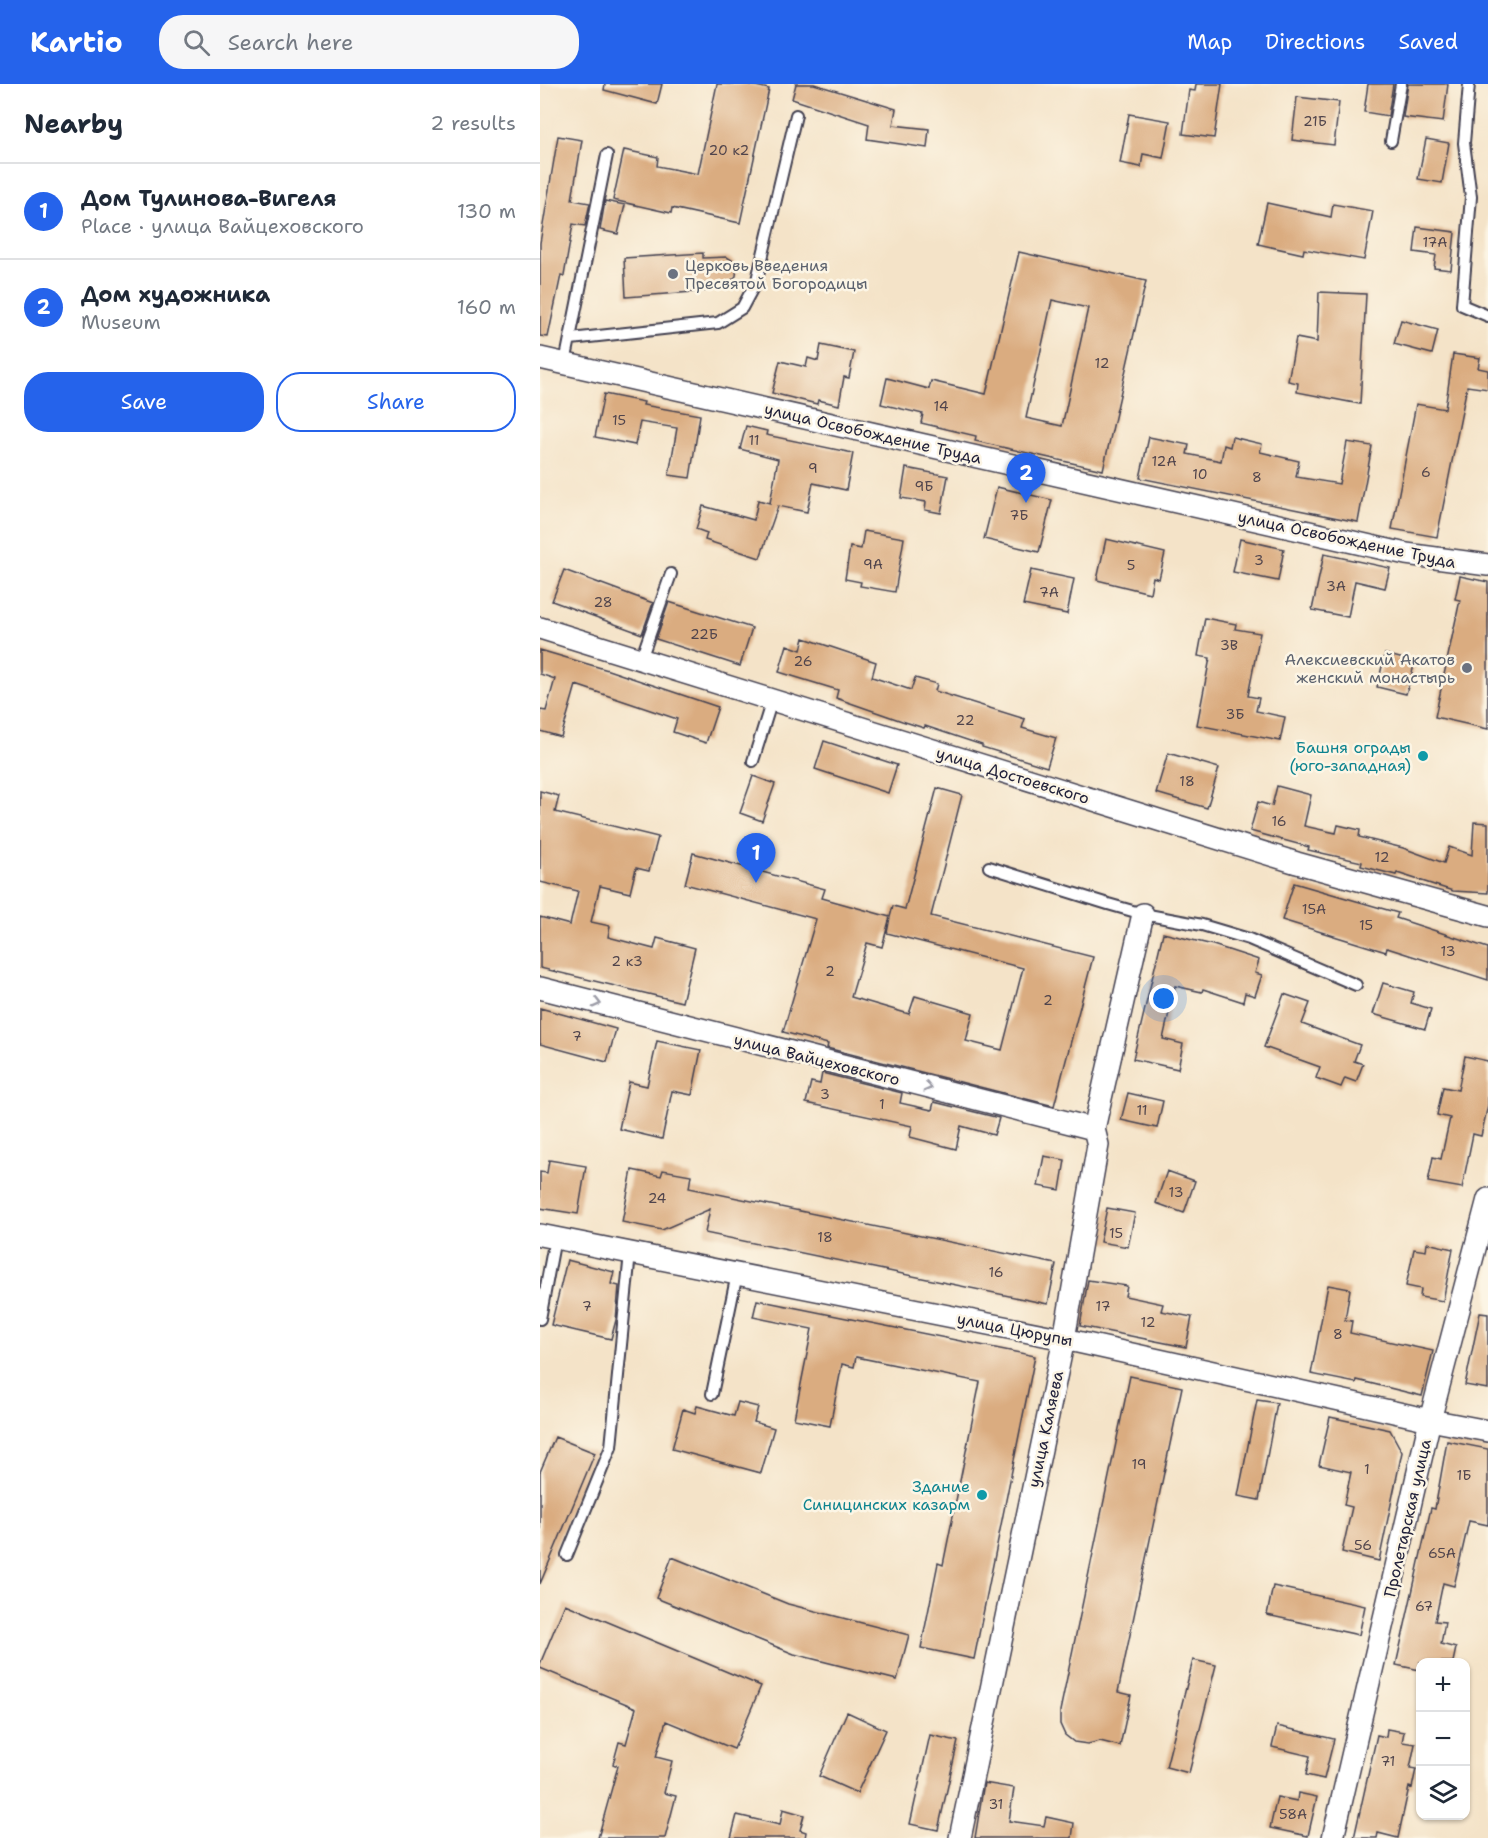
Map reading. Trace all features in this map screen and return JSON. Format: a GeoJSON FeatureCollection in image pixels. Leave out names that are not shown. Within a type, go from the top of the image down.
{"type":"FeatureCollection","features":[{"type":"Feature","properties":{"kind":"street","name":"улица Освобождение Труда"},"geometry":{"type":"LineString","coordinates":[[540,358],[1406,554],[1488,565]]}},
{"type":"Feature","properties":{"kind":"street","name":"улица Достоевского"},"geometry":{"type":"LineString","coordinates":[[540,628],[1286,859],[1488,916]]}},
{"type":"Feature","properties":{"kind":"street","name":"улица Каляева"},"geometry":{"type":"LineString","coordinates":[[960,1838],[1064,1339],[1098,1145],[1094,1129],[1143,914]]}},
{"type":"Feature","properties":{"kind":"street","name":"улица Вайцеховского"},"geometry":{"type":"LineString","coordinates":[[540,988],[1094,1129]]}},
{"type":"Feature","properties":{"kind":"street","name":"Пролетарская улица"},"geometry":{"type":"LineString","coordinates":[[1333,1838],[1430,1420],[1488,1199]]}},
{"type":"Feature","properties":{"kind":"street","name":"улица Цюрупы"},"geometry":{"type":"LineString","coordinates":[[547,1237],[1064,1339],[1488,1431]]}},
{"type":"Feature","properties":{"kind":"lane"},"geometry":{"type":"LineString","coordinates":[[1391,141],[1401,84]]}},
{"type":"Feature","properties":{"kind":"lane"},"geometry":{"type":"LineString","coordinates":[[1469,84],[1464,143],[1471,197],[1462,306],[1488,316]]}},
{"type":"Feature","properties":{"kind":"lane"},"geometry":{"type":"LineString","coordinates":[[571,339],[718,323],[742,308],[757,280],[796,115]]}},
{"type":"Feature","properties":{"kind":"lane"},"geometry":{"type":"LineString","coordinates":[[565,363],[607,155]]}},
{"type":"Feature","properties":{"kind":"lane"},"geometry":{"type":"LineString","coordinates":[[641,659],[671,574]]}},
{"type":"Feature","properties":{"kind":"lane"},"geometry":{"type":"LineString","coordinates":[[753,761],[772,700]]}},
{"type":"Feature","properties":{"kind":"lane"},"geometry":{"type":"LineString","coordinates":[[989,867],[1143,914],[1202,925],[1249,939],[1356,986]]}},
{"type":"Feature","properties":{"kind":"lane"},"geometry":{"type":"LineString","coordinates":[[540,1319],[547,1237]]}},
{"type":"Feature","properties":{"kind":"lane"},"geometry":{"type":"LineString","coordinates":[[567,1555],[611,1447],[630,1253]]}},
{"type":"Feature","properties":{"kind":"lane"},"geometry":{"type":"LineString","coordinates":[[712,1394],[737,1274]]}},
{"type":"Feature","properties":{"kind":"building"},"geometry":{"type":"Polygon","coordinates":[[[605,84],[662,84],[657,104],[604,90],[605,84]]]}},
{"type":"Feature","properties":{"kind":"building"},"geometry":{"type":"Polygon","coordinates":[[[717,84],[747,84],[769,89],[740,223],[672,208],[671,213],[613,200],[624,150],[658,157],[657,166],[698,174],[717,84]]]}},
{"type":"Feature","properties":{"kind":"building"},"geometry":{"type":"Polygon","coordinates":[[[796,84],[814,84],[896,109],[893,125],[929,129],[927,148],[867,139],[869,124],[792,99],[796,84]]]}},
{"type":"Feature","properties":{"kind":"building"},"geometry":{"type":"Polygon","coordinates":[[[1196,84],[1222,84],[1214,138],[1183,134],[1189,90],[1195,91],[1196,84]]]}},
{"type":"Feature","properties":{"kind":"building"},"geometry":{"type":"Polygon","coordinates":[[[1368,84],[1393,84],[1388,116],[1364,112],[1368,84]]]}},
{"type":"Feature","properties":{"kind":"building"},"geometry":{"type":"Polygon","coordinates":[[[1408,84],[1448,84],[1443,122],[1403,117],[1408,84]]]}},
{"type":"Feature","properties":{"kind":"building"},"geometry":{"type":"Polygon","coordinates":[[[1297,97],[1339,102],[1334,145],[1292,140],[1297,97]]]}},
{"type":"Feature","properties":{"kind":"building"},"geometry":{"type":"Polygon","coordinates":[[[1129,114],[1170,121],[1163,158],[1143,154],[1141,167],[1120,163],[1129,114]]]}},
{"type":"Feature","properties":{"kind":"building"},"geometry":{"type":"Polygon","coordinates":[[[558,136],[582,140],[572,200],[590,203],[585,226],[573,224],[564,276],[561,275],[548,337],[540,336],[540,243],[558,136]]]}},
{"type":"Feature","properties":{"kind":"building"},"geometry":{"type":"Polygon","coordinates":[[[1426,139],[1449,143],[1442,183],[1418,179],[1426,139]]]}},
{"type":"Feature","properties":{"kind":"building"},"geometry":{"type":"Polygon","coordinates":[[[605,201],[625,205],[618,234],[600,230],[605,201]]]}},
{"type":"Feature","properties":{"kind":"building"},"geometry":{"type":"Polygon","coordinates":[[[1267,203],[1331,217],[1333,204],[1373,211],[1364,260],[1304,249],[1303,254],[1258,244],[1267,203]]]}},
{"type":"Feature","properties":{"kind":"building"},"geometry":{"type":"Polygon","coordinates":[[[1417,227],[1455,232],[1451,270],[1434,268],[1436,255],[1414,252],[1417,227]]]}},
{"type":"Feature","properties":{"kind":"building"},"geometry":{"type":"Polygon","coordinates":[[[1019,252],[1146,281],[1103,470],[975,441],[976,436],[921,423],[923,414],[881,404],[887,378],[929,389],[931,381],[986,394],[1019,252]],[[1052,300],[1026,418],[1062,426],[1088,308],[1052,300]]]}},
{"type":"Feature","properties":{"kind":"building","name":"Церковь Введения Пресвятой Богородицы"},"geometry":{"type":"Polygon","coordinates":[[[703,253],[703,258],[727,257],[732,260],[737,265],[736,276],[726,283],[705,284],[706,291],[626,297],[624,258],[703,253]]]}},
{"type":"Feature","properties":{"kind":"building"},"geometry":{"type":"Polygon","coordinates":[[[1319,292],[1366,294],[1360,404],[1297,392],[1298,383],[1288,381],[1296,338],[1317,342],[1319,292]]]}},
{"type":"Feature","properties":{"kind":"building"},"geometry":{"type":"Polygon","coordinates":[[[1401,320],[1438,330],[1432,354],[1394,344],[1401,320]]]}},
{"type":"Feature","properties":{"kind":"building"},"geometry":{"type":"Polygon","coordinates":[[[821,345],[854,352],[849,378],[844,377],[839,405],[818,400],[817,404],[772,393],[780,361],[806,367],[808,358],[818,361],[821,345]]]}},
{"type":"Feature","properties":{"kind":"building"},"geometry":{"type":"Polygon","coordinates":[[[1453,354],[1480,358],[1478,368],[1488,370],[1488,389],[1467,386],[1437,537],[1392,529],[1416,404],[1445,409],[1453,354]]]}},
{"type":"Feature","properties":{"kind":"building"},"geometry":{"type":"Polygon","coordinates":[[[604,394],[644,402],[643,405],[700,415],[690,478],[669,475],[677,428],[640,422],[635,445],[595,437],[604,394]]]}},
{"type":"Feature","properties":{"kind":"building"},"geometry":{"type":"Polygon","coordinates":[[[746,426],[767,431],[766,435],[853,453],[846,490],[813,483],[807,512],[778,506],[760,558],[705,540],[707,533],[696,529],[703,506],[754,520],[758,500],[770,503],[778,459],[740,449],[746,426]]]}},
{"type":"Feature","properties":{"kind":"building"},"geometry":{"type":"Polygon","coordinates":[[[1149,437],[1189,445],[1187,454],[1221,461],[1224,445],[1230,447],[1232,437],[1262,444],[1260,452],[1299,461],[1296,477],[1339,484],[1347,442],[1372,446],[1358,522],[1140,478],[1149,437]]]}},
{"type":"Feature","properties":{"kind":"building"},"geometry":{"type":"Polygon","coordinates":[[[906,468],[948,476],[941,513],[925,510],[926,502],[901,498],[906,468]]]}},
{"type":"Feature","properties":{"kind":"building"},"geometry":{"type":"Polygon","coordinates":[[[997,487],[1052,500],[1039,552],[984,539],[997,487]]]}},
{"type":"Feature","properties":{"kind":"building"},"geometry":{"type":"Polygon","coordinates":[[[864,531],[904,538],[895,592],[860,586],[861,582],[845,579],[850,547],[861,549],[864,531]]]}},
{"type":"Feature","properties":{"kind":"building"},"geometry":{"type":"Polygon","coordinates":[[[1106,539],[1165,553],[1159,579],[1153,577],[1150,593],[1097,580],[1106,539]]]}},
{"type":"Feature","properties":{"kind":"building"},"geometry":{"type":"Polygon","coordinates":[[[1240,539],[1284,549],[1278,581],[1233,572],[1240,539]]]}},
{"type":"Feature","properties":{"kind":"building"},"geometry":{"type":"Polygon","coordinates":[[[1324,554],[1390,568],[1385,588],[1355,581],[1348,617],[1312,610],[1324,554]]]}},
{"type":"Feature","properties":{"kind":"building"},"geometry":{"type":"Polygon","coordinates":[[[564,570],[653,603],[642,634],[552,601],[564,570]]]}},
{"type":"Feature","properties":{"kind":"building"},"geometry":{"type":"Polygon","coordinates":[[[1031,570],[1074,579],[1067,614],[1023,605],[1031,570]]]}},
{"type":"Feature","properties":{"kind":"building","name":"Алексиевский Акатов женский монастырь"},"geometry":{"type":"Polygon","coordinates":[[[1460,576],[1488,582],[1488,729],[1435,717],[1460,600],[1455,599],[1460,576]]]}},
{"type":"Feature","properties":{"kind":"building"},"geometry":{"type":"Polygon","coordinates":[[[669,602],[752,628],[740,666],[656,639],[669,602]]]}},
{"type":"Feature","properties":{"kind":"building"},"geometry":{"type":"Polygon","coordinates":[[[1205,618],[1236,624],[1235,629],[1260,633],[1248,696],[1259,698],[1256,711],[1285,717],[1280,741],[1197,725],[1210,658],[1198,656],[1205,618]]]}},
{"type":"Feature","properties":{"kind":"building"},"geometry":{"type":"Polygon","coordinates":[[[804,638],[876,662],[872,677],[911,690],[915,678],[937,684],[935,691],[1025,719],[1022,728],[1056,738],[1047,767],[836,698],[838,690],[779,672],[787,645],[801,650],[804,638]]]}},
{"type":"Feature","properties":{"kind":"building"},"geometry":{"type":"Polygon","coordinates":[[[540,650],[718,707],[706,743],[673,732],[677,719],[576,685],[561,737],[540,731],[540,710],[546,711],[555,679],[540,674],[540,650]]]}},
{"type":"Feature","properties":{"kind":"building"},"geometry":{"type":"Polygon","coordinates":[[[1385,654],[1415,662],[1406,694],[1377,687],[1385,654]]]}},
{"type":"Feature","properties":{"kind":"building"},"geometry":{"type":"Polygon","coordinates":[[[824,741],[897,765],[888,793],[815,769],[824,741]]]}},
{"type":"Feature","properties":{"kind":"building"},"geometry":{"type":"Polygon","coordinates":[[[1168,753],[1219,768],[1207,808],[1156,793],[1168,753]]]}},
{"type":"Feature","properties":{"kind":"building"},"geometry":{"type":"Polygon","coordinates":[[[753,776],[775,784],[762,821],[740,813],[753,776]]]}},
{"type":"Feature","properties":{"kind":"building"},"geometry":{"type":"Polygon","coordinates":[[[1277,786],[1311,795],[1304,826],[1336,833],[1338,825],[1360,830],[1359,837],[1403,848],[1444,863],[1449,847],[1472,855],[1474,822],[1488,823],[1488,893],[1453,891],[1397,873],[1396,875],[1361,866],[1362,862],[1308,850],[1309,847],[1250,831],[1258,802],[1272,806],[1277,786]]]}},
{"type":"Feature","properties":{"kind":"building"},"geometry":{"type":"Polygon","coordinates":[[[937,788],[962,795],[931,916],[1093,957],[1054,1106],[827,1048],[828,1044],[783,1032],[816,919],[685,884],[693,853],[825,889],[822,898],[890,917],[893,906],[905,909],[937,788]],[[890,917],[882,947],[867,943],[851,997],[909,1014],[915,996],[973,1013],[966,1041],[1002,1050],[1023,968],[887,933],[890,917]]]}},
{"type":"Feature","properties":{"kind":"building"},"geometry":{"type":"Polygon","coordinates":[[[540,791],[559,796],[555,812],[658,837],[649,871],[636,868],[630,893],[600,886],[591,922],[610,926],[608,937],[654,949],[657,938],[695,948],[682,1002],[540,968],[540,917],[570,925],[578,891],[540,882],[540,791]]]}},
{"type":"Feature","properties":{"kind":"building"},"geometry":{"type":"Polygon","coordinates":[[[1294,883],[1398,913],[1396,918],[1488,948],[1488,980],[1387,948],[1386,952],[1282,920],[1294,883]]]}},
{"type":"Feature","properties":{"kind":"building"},"geometry":{"type":"Polygon","coordinates":[[[1163,933],[1213,945],[1259,960],[1255,973],[1262,975],[1255,996],[1245,993],[1243,1002],[1203,989],[1202,992],[1175,986],[1163,1039],[1183,1044],[1178,1069],[1133,1059],[1163,933]]]}},
{"type":"Feature","properties":{"kind":"building"},"geometry":{"type":"Polygon","coordinates":[[[1383,983],[1414,992],[1411,1003],[1431,1009],[1425,1029],[1373,1014],[1383,983]]]}},
{"type":"Feature","properties":{"kind":"building"},"geometry":{"type":"Polygon","coordinates":[[[1284,994],[1310,1003],[1302,1024],[1360,1045],[1354,1061],[1363,1064],[1356,1082],[1345,1078],[1341,1087],[1316,1078],[1320,1067],[1264,1047],[1284,994]]]}},
{"type":"Feature","properties":{"kind":"building"},"geometry":{"type":"Polygon","coordinates":[[[540,1008],[616,1029],[607,1062],[540,1044],[540,1008]]]}},
{"type":"Feature","properties":{"kind":"building"},"geometry":{"type":"Polygon","coordinates":[[[657,1041],[701,1050],[692,1095],[672,1091],[662,1139],[619,1129],[629,1082],[647,1086],[657,1041]]]}},
{"type":"Feature","properties":{"kind":"building"},"geometry":{"type":"Polygon","coordinates":[[[1465,1056],[1488,1061],[1488,1105],[1481,1136],[1473,1134],[1462,1188],[1428,1182],[1433,1157],[1441,1159],[1450,1118],[1437,1115],[1443,1087],[1458,1090],[1465,1056]]]}},
{"type":"Feature","properties":{"kind":"building"},"geometry":{"type":"Polygon","coordinates":[[[822,1073],[902,1093],[900,1103],[932,1110],[934,1102],[999,1118],[994,1135],[961,1126],[956,1149],[910,1137],[912,1126],[806,1103],[811,1082],[820,1084],[822,1073]]]}},
{"type":"Feature","properties":{"kind":"building"},"geometry":{"type":"Polygon","coordinates":[[[1128,1093],[1163,1101],[1157,1128],[1121,1120],[1128,1093]]]}},
{"type":"Feature","properties":{"kind":"building"},"geometry":{"type":"Polygon","coordinates":[[[1044,1156],[1065,1160],[1060,1190],[1038,1186],[1044,1156]]]}},
{"type":"Feature","properties":{"kind":"building"},"geometry":{"type":"Polygon","coordinates":[[[549,1160],[586,1166],[578,1214],[540,1208],[540,1172],[547,1173],[549,1160]]]}},
{"type":"Feature","properties":{"kind":"building"},"geometry":{"type":"Polygon","coordinates":[[[632,1170],[661,1176],[663,1170],[691,1175],[689,1188],[1056,1264],[1048,1304],[705,1233],[710,1209],[662,1230],[622,1222],[632,1170]]]}},
{"type":"Feature","properties":{"kind":"building"},"geometry":{"type":"Polygon","coordinates":[[[1167,1171],[1195,1181],[1184,1213],[1156,1203],[1167,1171]]]}},
{"type":"Feature","properties":{"kind":"building"},"geometry":{"type":"Polygon","coordinates":[[[1107,1208],[1135,1213],[1128,1247],[1100,1242],[1107,1208]]]}},
{"type":"Feature","properties":{"kind":"building"},"geometry":{"type":"Polygon","coordinates":[[[1427,1243],[1453,1249],[1443,1301],[1420,1297],[1421,1289],[1406,1286],[1414,1249],[1426,1251],[1427,1243]]]}},
{"type":"Feature","properties":{"kind":"building"},"geometry":{"type":"Polygon","coordinates":[[[567,1260],[614,1272],[611,1284],[619,1286],[616,1320],[611,1339],[551,1325],[567,1260]]]}},
{"type":"Feature","properties":{"kind":"building"},"geometry":{"type":"Polygon","coordinates":[[[1088,1280],[1127,1286],[1125,1296],[1163,1304],[1161,1311],[1192,1317],[1186,1347],[1080,1326],[1088,1280]]]}},
{"type":"Feature","properties":{"kind":"building"},"geometry":{"type":"Polygon","coordinates":[[[1328,1285],[1350,1289],[1345,1320],[1352,1321],[1350,1333],[1433,1351],[1422,1396],[1357,1380],[1356,1383],[1311,1374],[1328,1285]]]}},
{"type":"Feature","properties":{"kind":"building","name":"Здание Синицинских казарм"},"geometry":{"type":"Polygon","coordinates":[[[757,1300],[1035,1356],[974,1659],[921,1648],[938,1563],[943,1565],[980,1382],[856,1357],[854,1367],[842,1364],[830,1426],[794,1419],[812,1329],[753,1317],[757,1300]]]}},
{"type":"Feature","properties":{"kind":"building"},"geometry":{"type":"Polygon","coordinates":[[[1480,1313],[1488,1314],[1488,1389],[1465,1385],[1480,1313]]]}},
{"type":"Feature","properties":{"kind":"building"},"geometry":{"type":"Polygon","coordinates":[[[1130,1376],[1182,1387],[1118,1692],[1131,1695],[1120,1746],[1100,1741],[1088,1744],[1074,1742],[1065,1735],[1060,1724],[1060,1711],[1130,1376]]]}},
{"type":"Feature","properties":{"kind":"building"},"geometry":{"type":"Polygon","coordinates":[[[1257,1400],[1277,1403],[1259,1500],[1238,1496],[1257,1400]]]}},
{"type":"Feature","properties":{"kind":"building"},"geometry":{"type":"Polygon","coordinates":[[[738,1402],[758,1407],[754,1422],[774,1428],[761,1473],[672,1449],[683,1409],[695,1413],[697,1406],[734,1416],[738,1402]]]}},
{"type":"Feature","properties":{"kind":"building"},"geometry":{"type":"Polygon","coordinates":[[[1330,1417],[1390,1430],[1402,1452],[1379,1561],[1342,1552],[1352,1507],[1344,1505],[1351,1472],[1319,1465],[1330,1417]]]}},
{"type":"Feature","properties":{"kind":"building"},"geometry":{"type":"Polygon","coordinates":[[[555,1437],[595,1453],[540,1584],[540,1472],[555,1437]]]}},
{"type":"Feature","properties":{"kind":"building"},"geometry":{"type":"Polygon","coordinates":[[[1447,1441],[1488,1449],[1488,1525],[1469,1521],[1454,1586],[1443,1583],[1435,1621],[1445,1622],[1441,1644],[1456,1648],[1454,1658],[1416,1658],[1416,1669],[1396,1665],[1431,1508],[1435,1509],[1447,1441]]]}},
{"type":"Feature","properties":{"kind":"building"},"geometry":{"type":"Polygon","coordinates":[[[672,1557],[788,1604],[909,1635],[897,1680],[794,1654],[656,1598],[672,1557]]]}},
{"type":"Feature","properties":{"kind":"building"},"geometry":{"type":"Polygon","coordinates":[[[1273,1586],[1365,1606],[1359,1635],[1267,1615],[1273,1586]]]}},
{"type":"Feature","properties":{"kind":"building"},"geometry":{"type":"Polygon","coordinates":[[[565,1604],[761,1686],[734,1749],[666,1721],[656,1757],[672,1761],[664,1793],[676,1796],[665,1838],[598,1838],[618,1766],[613,1764],[619,1742],[626,1744],[636,1708],[540,1668],[565,1604]]]}},
{"type":"Feature","properties":{"kind":"building"},"geometry":{"type":"Polygon","coordinates":[[[1193,1660],[1216,1665],[1189,1773],[1166,1767],[1193,1660]]]}},
{"type":"Feature","properties":{"kind":"building"},"geometry":{"type":"Polygon","coordinates":[[[847,1712],[886,1730],[857,1793],[819,1776],[847,1712]]]}},
{"type":"Feature","properties":{"kind":"building"},"geometry":{"type":"Polygon","coordinates":[[[1277,1726],[1334,1739],[1324,1779],[1306,1775],[1310,1756],[1272,1747],[1277,1726]]]}},
{"type":"Feature","properties":{"kind":"building"},"geometry":{"type":"Polygon","coordinates":[[[1387,1729],[1404,1732],[1402,1742],[1415,1744],[1410,1768],[1416,1769],[1412,1788],[1409,1787],[1398,1838],[1378,1833],[1377,1838],[1354,1838],[1377,1735],[1386,1737],[1387,1729]]]}},
{"type":"Feature","properties":{"kind":"building"},"geometry":{"type":"Polygon","coordinates":[[[930,1735],[958,1741],[938,1830],[910,1824],[930,1735]]]}},
{"type":"Feature","properties":{"kind":"building"},"geometry":{"type":"Polygon","coordinates":[[[984,1783],[1014,1788],[1009,1821],[1044,1826],[1046,1817],[1074,1823],[1072,1838],[975,1838],[984,1783]]]}},
{"type":"Feature","properties":{"kind":"building"},"geometry":{"type":"Polygon","coordinates":[[[1298,1793],[1317,1797],[1308,1836],[1270,1828],[1277,1797],[1297,1801],[1298,1793]]]}},
{"type":"Feature","properties":{"kind":"building"},"geometry":{"type":"Polygon","coordinates":[[[783,1809],[804,1815],[800,1830],[806,1832],[805,1838],[731,1838],[737,1815],[780,1825],[783,1809]]]}},
{"type":"Feature","properties":{"kind":"place","name":"Церковь Введения Пресвятой Богородицы"},"geometry":{"type":"Point","coordinates":[673,274]}},
{"type":"Feature","properties":{"kind":"place","name":"Дом художника"},"geometry":{"type":"Point","coordinates":[1026,503]}},
{"type":"Feature","properties":{"kind":"place","name":"Алексиевский Акатов женский монастырь"},"geometry":{"type":"Point","coordinates":[1467,668]}},
{"type":"Feature","properties":{"kind":"place","name":"Башня ограды (юго-западная)"},"geometry":{"type":"Point","coordinates":[1423,756]}},
{"type":"Feature","properties":{"kind":"place","name":"Дом Тулинова-Вигеля"},"geometry":{"type":"Point","coordinates":[756,883]}},
{"type":"Feature","properties":{"kind":"place","name":"Здание Синицинских казарм"},"geometry":{"type":"Point","coordinates":[982,1495]}}]}
